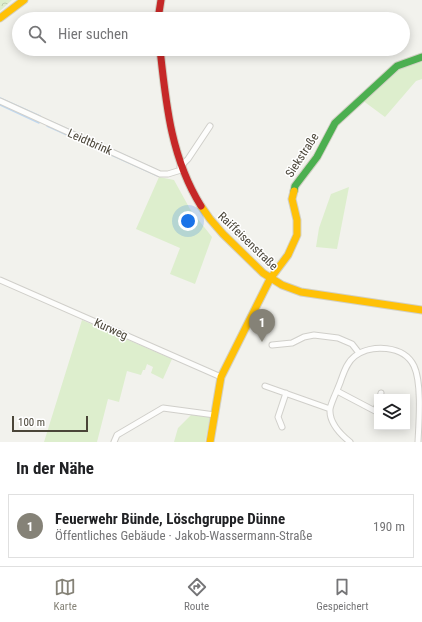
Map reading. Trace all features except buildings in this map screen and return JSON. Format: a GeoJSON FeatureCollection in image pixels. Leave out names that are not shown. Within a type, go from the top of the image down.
{"type":"FeatureCollection","features":[{"type":"Feature","properties":{"kind":"street"},"geometry":{"type":"LineString","coordinates":[[0,18],[24,0]]}},
{"type":"Feature","properties":{"kind":"street"},"geometry":{"type":"LineString","coordinates":[[159,12],[161,0]]}},
{"type":"Feature","properties":{"kind":"street","name":"Raiffeisenstraße"},"geometry":{"type":"LineString","coordinates":[[161,56],[173,146],[189,188],[206,215],[217,228],[270,279],[287,288],[301,292],[422,310]]}},
{"type":"Feature","properties":{"kind":"street","name":"Siekstraße"},"geometry":{"type":"LineString","coordinates":[[210,442],[221,377],[270,279],[288,255],[297,235],[297,220],[292,199],[294,186],[317,157],[335,123],[397,66],[422,57]]}},
{"type":"Feature","properties":{"kind":"street","name":"Leidtbrink"},"geometry":{"type":"LineString","coordinates":[[0,101],[160,174],[168,174],[181,168]]}},
{"type":"Feature","properties":{"kind":"street"},"geometry":{"type":"LineString","coordinates":[[181,168],[210,126]]}},
{"type":"Feature","properties":{"kind":"street","name":"Kurweg"},"geometry":{"type":"LineString","coordinates":[[0,280],[221,377]]}},
{"type":"Feature","properties":{"kind":"street"},"geometry":{"type":"LineString","coordinates":[[272,345],[292,343],[304,337],[314,335],[338,338],[352,344],[359,353]]}},
{"type":"Feature","properties":{"kind":"street"},"geometry":{"type":"LineString","coordinates":[[350,442],[336,429],[330,409],[348,363],[359,353],[376,348],[388,348],[398,351],[408,358],[413,364],[417,374],[420,388],[418,442]]}},
{"type":"Feature","properties":{"kind":"street"},"geometry":{"type":"LineString","coordinates":[[265,386],[330,409]]}},
{"type":"Feature","properties":{"kind":"street"},"geometry":{"type":"LineString","coordinates":[[337,391],[374,410]]}},
{"type":"Feature","properties":{"kind":"street"},"geometry":{"type":"LineString","coordinates":[[282,427],[278,417],[286,393]]}},
{"type":"Feature","properties":{"kind":"street"},"geometry":{"type":"LineString","coordinates":[[114,442],[117,435],[163,408],[215,415]]}},
{"type":"Feature","properties":{"kind":"green space"},"geometry":{"type":"Polygon","coordinates":[[[0,0],[12,0],[0,11],[0,0]]]}},
{"type":"Feature","properties":{"kind":"green space"},"geometry":{"type":"Polygon","coordinates":[[[422,59],[422,79],[416,81],[385,117],[362,100],[397,67],[422,59]]]}},
{"type":"Feature","properties":{"kind":"green space"},"geometry":{"type":"Polygon","coordinates":[[[159,177],[174,180],[190,209],[212,237],[195,284],[170,274],[180,248],[136,229],[159,177]]]}},
{"type":"Feature","properties":{"kind":"green space"},"geometry":{"type":"Polygon","coordinates":[[[349,187],[337,249],[316,247],[319,228],[331,194],[349,187]]]}},
{"type":"Feature","properties":{"kind":"green space"},"geometry":{"type":"Polygon","coordinates":[[[82,320],[172,359],[163,379],[151,373],[153,367],[147,364],[141,375],[127,371],[119,402],[108,399],[97,442],[44,442],[82,320]]]}},
{"type":"Feature","properties":{"kind":"green space"},"geometry":{"type":"Polygon","coordinates":[[[191,415],[210,417],[205,442],[174,442],[178,428],[191,415]]]}},
{"type":"Feature","properties":{"kind":"waterway"},"geometry":{"type":"LineString","coordinates":[[0,98],[40,116]]}},
{"type":"Feature","properties":{"kind":"waterway"},"geometry":{"type":"LineString","coordinates":[[0,105],[39,123]]}},
{"type":"Feature","properties":{"kind":"waterway"},"geometry":{"type":"LineString","coordinates":[[50,121],[157,170]]}},
{"type":"Feature","properties":{"kind":"waterway"},"geometry":{"type":"LineString","coordinates":[[47,126],[158,176]]}},
{"type":"Feature","properties":{"kind":"traffic: fast"},"geometry":{"type":"LineString","coordinates":[[294,191],[295,186],[317,157],[335,123],[397,66],[422,57]]}},
{"type":"Feature","properties":{"kind":"traffic: slow"},"geometry":{"type":"LineString","coordinates":[[0,18],[24,0]]}},
{"type":"Feature","properties":{"kind":"traffic: slow"},"geometry":{"type":"LineString","coordinates":[[210,442],[221,377],[270,279],[288,255],[297,235],[297,220],[292,199],[294,191]]}},
{"type":"Feature","properties":{"kind":"traffic: slow"},"geometry":{"type":"LineString","coordinates":[[201,206],[223,234],[263,273],[282,285],[301,292],[422,310]]}},
{"type":"Feature","properties":{"kind":"traffic: jam"},"geometry":{"type":"LineString","coordinates":[[159,12],[161,0]]}},
{"type":"Feature","properties":{"kind":"traffic: jam"},"geometry":{"type":"LineString","coordinates":[[161,56],[168,110],[176,150],[191,188],[201,206]]}},
{"type":"Feature","properties":{"kind":"place","name":"Feuerwehr Bünde, Löschgruppe Dünne"},"geometry":{"type":"Point","coordinates":[262,342]}}]}
